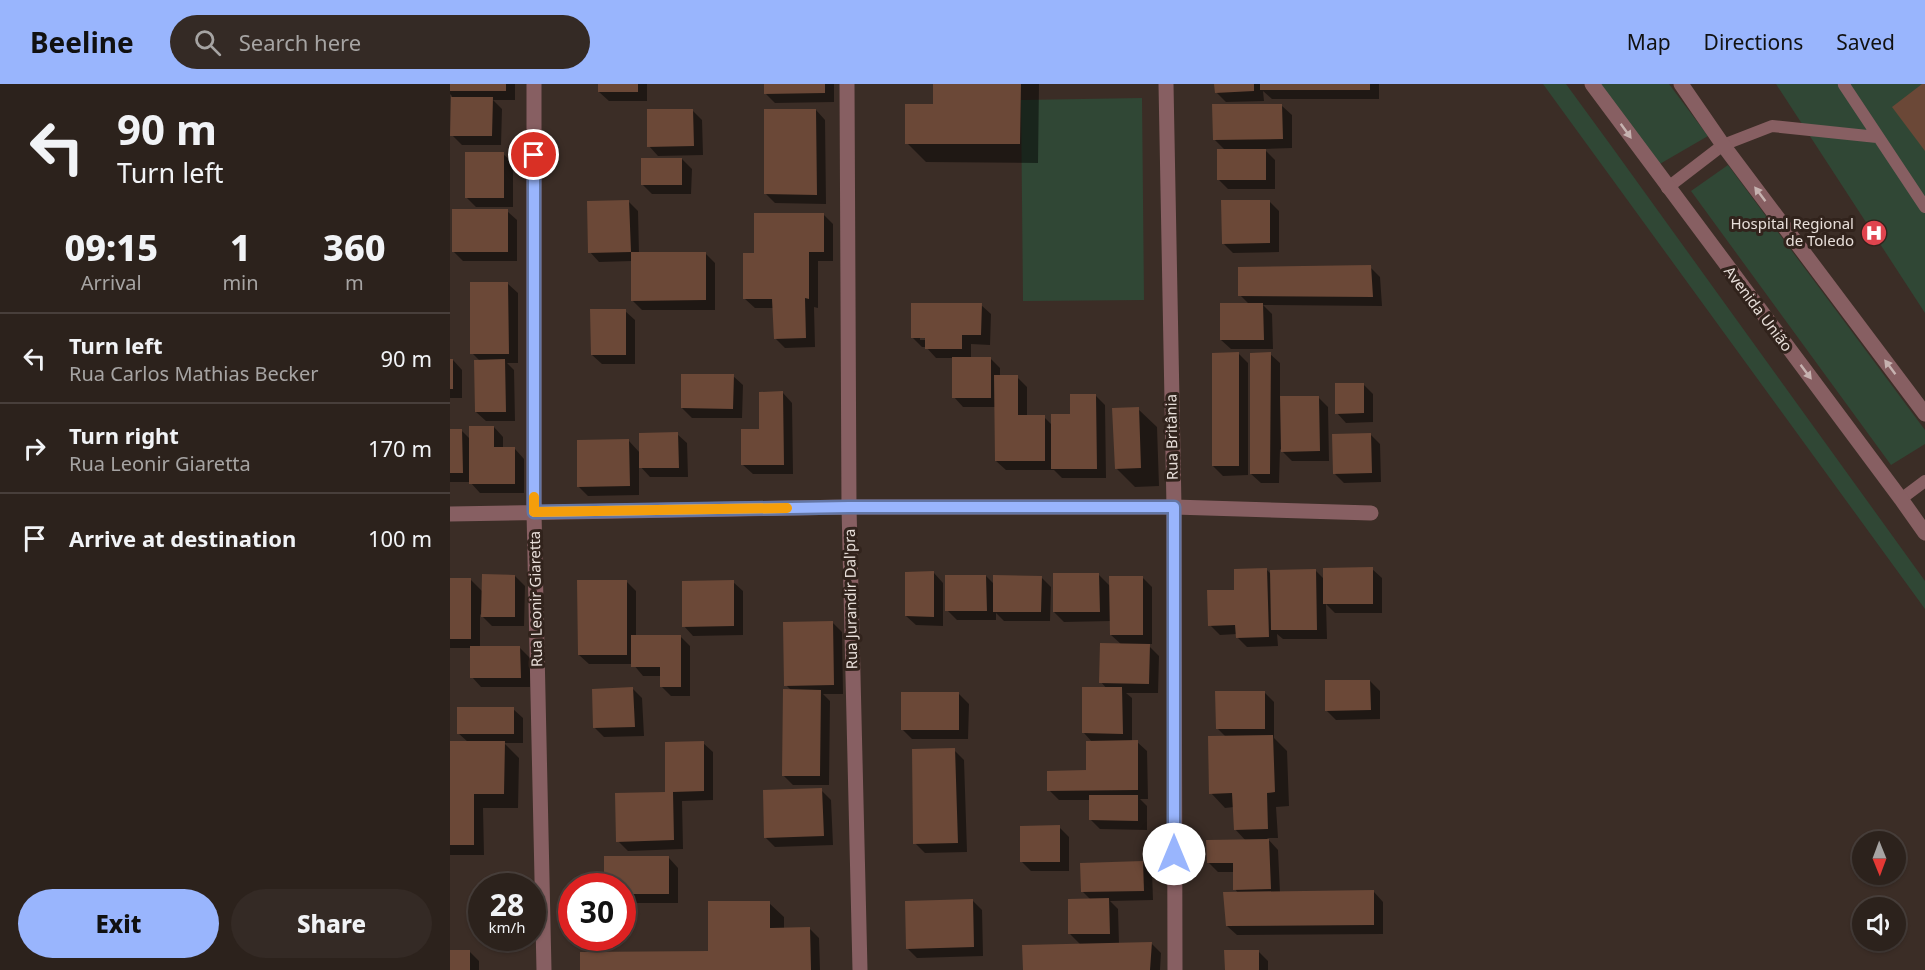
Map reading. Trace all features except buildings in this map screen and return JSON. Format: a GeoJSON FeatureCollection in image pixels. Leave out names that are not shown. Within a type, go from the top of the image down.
{"type":"FeatureCollection","features":[{"type":"Feature","properties":{"kind":"street","name":"Rua Leonir Giaretta"},"geometry":{"type":"LineString","coordinates":[[534,84],[534,512],[543,970]]}},
{"type":"Feature","properties":{"kind":"street","name":"Rua Jurandir Dal'pra"},"geometry":{"type":"LineString","coordinates":[[847,84],[849,507],[860,970]]}},
{"type":"Feature","properties":{"kind":"street","name":"Rua Britânia"},"geometry":{"type":"LineString","coordinates":[[1166,84],[1174,507],[1175,970]]}},
{"type":"Feature","properties":{"kind":"street","name":"Avenida União"},"geometry":{"type":"LineString","coordinates":[[1592,84],[1925,533]]}},
{"type":"Feature","properties":{"kind":"street"},"geometry":{"type":"LineString","coordinates":[[1681,84],[1723,145],[1925,414]]}},
{"type":"Feature","properties":{"kind":"street"},"geometry":{"type":"LineString","coordinates":[[450,514],[849,507],[1174,507],[1371,513]]}},
{"type":"Feature","properties":{"kind":"lane"},"geometry":{"type":"LineString","coordinates":[[1845,84],[1877,137],[1925,207]]}},
{"type":"Feature","properties":{"kind":"lane"},"geometry":{"type":"LineString","coordinates":[[1667,188],[1723,145],[1772,126],[1877,137]]}},
{"type":"Feature","properties":{"kind":"lane"},"geometry":{"type":"LineString","coordinates":[[1902,499],[1925,481]]}},
{"type":"Feature","properties":{"kind":"green space"},"geometry":{"type":"Polygon","coordinates":[[[1543,84],[1566,84],[1612,147],[1925,581],[1925,609],[1543,84]]]}},
{"type":"Feature","properties":{"kind":"green space"},"geometry":{"type":"Polygon","coordinates":[[[1599,84],[1669,84],[1708,136],[1658,165],[1599,84]]]}},
{"type":"Feature","properties":{"kind":"green space"},"geometry":{"type":"Polygon","coordinates":[[[1776,84],[1925,84],[1925,313],[1776,84]]]}},
{"type":"Feature","properties":{"kind":"green space"},"geometry":{"type":"Polygon","coordinates":[[[1142,98],[1144,300],[1023,301],[1021,100],[1142,98]]]}},
{"type":"Feature","properties":{"kind":"green space"},"geometry":{"type":"Polygon","coordinates":[[[1728,165],[1925,430],[1925,444],[1891,465],[1691,191],[1728,165]]]}},
{"type":"Feature","properties":{"kind":"slow traffic"},"geometry":{"type":"LineString","coordinates":[[534,497],[534,512],[787,508]]}},
{"type":"Feature","properties":{"kind":"place","name":"Hospital Regional de Toledo"},"geometry":{"type":"Point","coordinates":[1874,233]}},
{"type":"Feature","properties":{"kind":"route"},"geometry":{"type":"LineString","coordinates":[[534,155],[534,512],[849,507],[1174,507],[1174,854]]}}]}
